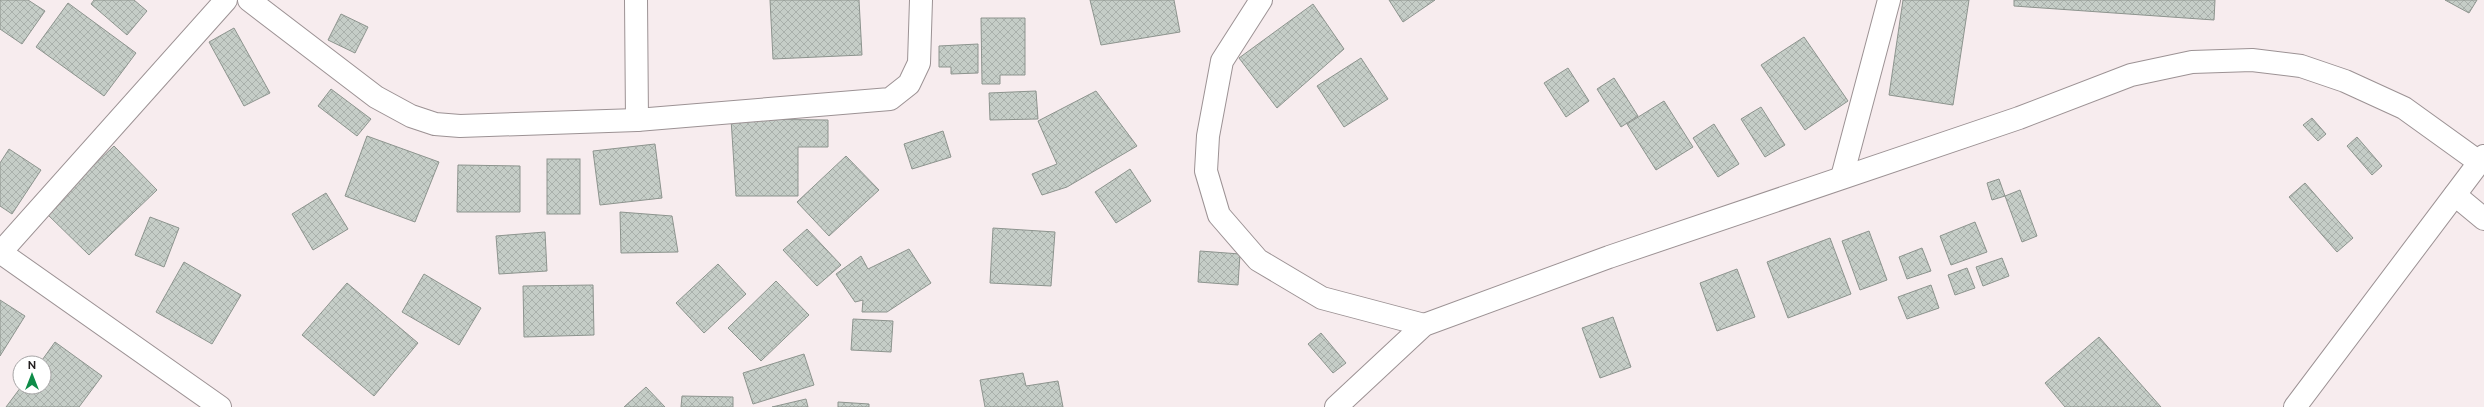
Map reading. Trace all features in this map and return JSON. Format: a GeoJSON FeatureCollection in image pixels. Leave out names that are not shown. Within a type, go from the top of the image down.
{"type":"FeatureCollection","features":[{"type":"Feature","properties":{"kind":"street"},"geometry":{"type":"LineString","coordinates":[[220,407],[0,252],[226,0]]}},
{"type":"Feature","properties":{"kind":"street"},"geometry":{"type":"LineString","coordinates":[[249,0],[376,97],[411,116],[435,124],[460,126],[637,120],[890,99],[909,84],[919,63],[921,0]]}},
{"type":"Feature","properties":{"kind":"street"},"geometry":{"type":"LineString","coordinates":[[636,0],[637,120]]}},
{"type":"Feature","properties":{"kind":"street"},"geometry":{"type":"LineString","coordinates":[[1261,0],[1222,61],[1208,136],[1206,171],[1219,215],[1258,260],[1322,298],[1424,325]]}},
{"type":"Feature","properties":{"kind":"street"},"geometry":{"type":"LineString","coordinates":[[1842,177],[1888,0]]}},
{"type":"Feature","properties":{"kind":"street"},"geometry":{"type":"LineString","coordinates":[[1336,407],[1424,325],[1609,257],[2019,118],[2130,75],[2192,62],[2252,60],[2301,66],[2345,81],[2404,108],[2482,159],[2295,407]]}},
{"type":"Feature","properties":{"kind":"street"},"geometry":{"type":"LineString","coordinates":[[2455,195],[2484,219]]}},
{"type":"Feature","properties":{"kind":"building"},"geometry":{"type":"Polygon","coordinates":[[[0,0],[28,0],[45,11],[22,44],[0,29],[0,0]]]}},
{"type":"Feature","properties":{"kind":"building"},"geometry":{"type":"Polygon","coordinates":[[[94,0],[134,0],[147,11],[127,35],[91,4],[94,0]]]}},
{"type":"Feature","properties":{"kind":"building"},"geometry":{"type":"Polygon","coordinates":[[[770,0],[859,0],[862,55],[773,59],[770,0]]]}},
{"type":"Feature","properties":{"kind":"building"},"geometry":{"type":"Polygon","coordinates":[[[1090,0],[1174,0],[1180,32],[1101,45],[1090,0]]]}},
{"type":"Feature","properties":{"kind":"building"},"geometry":{"type":"Polygon","coordinates":[[[1389,0],[1435,0],[1403,22],[1389,0]]]}},
{"type":"Feature","properties":{"kind":"building"},"geometry":{"type":"Polygon","coordinates":[[[1903,0],[1969,0],[1953,105],[1889,95],[1903,0]]]}},
{"type":"Feature","properties":{"kind":"building"},"geometry":{"type":"Polygon","coordinates":[[[2014,0],[2215,0],[2214,20],[2014,6],[2014,0]]]}},
{"type":"Feature","properties":{"kind":"building"},"geometry":{"type":"Polygon","coordinates":[[[2445,0],[2477,0],[2469,13],[2445,0]]]}},
{"type":"Feature","properties":{"kind":"building"},"geometry":{"type":"Polygon","coordinates":[[[68,3],[136,53],[104,96],[36,47],[68,3]]]}},
{"type":"Feature","properties":{"kind":"building"},"geometry":{"type":"Polygon","coordinates":[[[1313,4],[1344,49],[1277,108],[1239,58],[1313,4]]]}},
{"type":"Feature","properties":{"kind":"building"},"geometry":{"type":"Polygon","coordinates":[[[341,14],[368,27],[355,53],[328,40],[341,14]]]}},
{"type":"Feature","properties":{"kind":"building"},"geometry":{"type":"Polygon","coordinates":[[[981,18],[1025,18],[1025,75],[1000,75],[1000,84],[982,84],[981,18]]]}},
{"type":"Feature","properties":{"kind":"building"},"geometry":{"type":"Polygon","coordinates":[[[234,28],[270,93],[244,106],[209,42],[234,28]]]}},
{"type":"Feature","properties":{"kind":"building"},"geometry":{"type":"Polygon","coordinates":[[[1804,37],[1848,101],[1805,130],[1761,65],[1804,37]]]}},
{"type":"Feature","properties":{"kind":"building"},"geometry":{"type":"Polygon","coordinates":[[[978,44],[978,73],[951,74],[951,67],[939,67],[939,46],[978,44]]]}},
{"type":"Feature","properties":{"kind":"building"},"geometry":{"type":"Polygon","coordinates":[[[1361,58],[1388,99],[1344,127],[1317,86],[1361,58]]]}},
{"type":"Feature","properties":{"kind":"building"},"geometry":{"type":"Polygon","coordinates":[[[1568,68],[1589,101],[1566,117],[1544,83],[1568,68]]]}},
{"type":"Feature","properties":{"kind":"building"},"geometry":{"type":"Polygon","coordinates":[[[1614,78],[1638,116],[1621,127],[1597,89],[1614,78]]]}},
{"type":"Feature","properties":{"kind":"building"},"geometry":{"type":"Polygon","coordinates":[[[331,89],[371,119],[357,136],[318,106],[331,89]]]}},
{"type":"Feature","properties":{"kind":"building"},"geometry":{"type":"Polygon","coordinates":[[[1036,91],[1038,119],[990,120],[989,93],[1036,91]]]}},
{"type":"Feature","properties":{"kind":"building"},"geometry":{"type":"Polygon","coordinates":[[[1096,91],[1137,146],[1067,187],[1042,195],[1032,174],[1057,164],[1038,121],[1096,91]]]}},
{"type":"Feature","properties":{"kind":"building"},"geometry":{"type":"Polygon","coordinates":[[[1664,101],[1693,147],[1656,170],[1627,124],[1664,101]]]}},
{"type":"Feature","properties":{"kind":"building"},"geometry":{"type":"Polygon","coordinates":[[[1761,107],[1785,145],[1765,157],[1741,119],[1761,107]]]}},
{"type":"Feature","properties":{"kind":"building"},"geometry":{"type":"Polygon","coordinates":[[[2312,118],[2326,134],[2318,141],[2303,125],[2312,118]]]}},
{"type":"Feature","properties":{"kind":"building"},"geometry":{"type":"Polygon","coordinates":[[[731,119],[828,120],[828,147],[798,147],[798,196],[736,196],[731,119]]]}},
{"type":"Feature","properties":{"kind":"building"},"geometry":{"type":"Polygon","coordinates":[[[1714,124],[1739,164],[1718,177],[1693,138],[1714,124]]]}},
{"type":"Feature","properties":{"kind":"building"},"geometry":{"type":"Polygon","coordinates":[[[943,131],[951,157],[912,169],[904,144],[943,131]]]}},
{"type":"Feature","properties":{"kind":"building"},"geometry":{"type":"Polygon","coordinates":[[[367,136],[439,162],[415,222],[345,196],[367,136]]]}},
{"type":"Feature","properties":{"kind":"building"},"geometry":{"type":"Polygon","coordinates":[[[2357,137],[2382,166],[2372,175],[2347,146],[2357,137]]]}},
{"type":"Feature","properties":{"kind":"building"},"geometry":{"type":"Polygon","coordinates":[[[655,144],[662,198],[600,205],[593,151],[655,144]]]}},
{"type":"Feature","properties":{"kind":"building"},"geometry":{"type":"Polygon","coordinates":[[[114,146],[157,190],[89,255],[45,212],[114,146]]]}},
{"type":"Feature","properties":{"kind":"building"},"geometry":{"type":"Polygon","coordinates":[[[9,149],[41,170],[12,214],[0,206],[0,163],[9,149]]]}},
{"type":"Feature","properties":{"kind":"building"},"geometry":{"type":"Polygon","coordinates":[[[846,156],[879,190],[829,236],[797,202],[846,156]]]}},
{"type":"Feature","properties":{"kind":"building"},"geometry":{"type":"Polygon","coordinates":[[[547,159],[580,159],[580,214],[547,214],[547,159]]]}},
{"type":"Feature","properties":{"kind":"building"},"geometry":{"type":"Polygon","coordinates":[[[458,165],[520,166],[520,212],[457,212],[458,165]]]}},
{"type":"Feature","properties":{"kind":"building"},"geometry":{"type":"Polygon","coordinates":[[[1130,169],[1151,201],[1116,223],[1095,192],[1130,169]]]}},
{"type":"Feature","properties":{"kind":"building"},"geometry":{"type":"Polygon","coordinates":[[[1999,179],[2005,196],[1992,200],[1987,183],[1999,179]]]}},
{"type":"Feature","properties":{"kind":"building"},"geometry":{"type":"Polygon","coordinates":[[[2305,183],[2353,238],[2337,252],[2289,197],[2305,183]]]}},
{"type":"Feature","properties":{"kind":"building"},"geometry":{"type":"Polygon","coordinates":[[[2020,190],[2037,236],[2022,242],[2005,196],[2020,190]]]}},
{"type":"Feature","properties":{"kind":"building"},"geometry":{"type":"Polygon","coordinates":[[[326,193],[348,229],[313,250],[292,214],[326,193]]]}},
{"type":"Feature","properties":{"kind":"building"},"geometry":{"type":"Polygon","coordinates":[[[620,212],[672,216],[678,252],[621,253],[620,212]]]}},
{"type":"Feature","properties":{"kind":"building"},"geometry":{"type":"Polygon","coordinates":[[[150,217],[179,228],[164,267],[135,255],[150,217]]]}},
{"type":"Feature","properties":{"kind":"building"},"geometry":{"type":"Polygon","coordinates":[[[1975,222],[1987,252],[1951,265],[1940,236],[1975,222]]]}},
{"type":"Feature","properties":{"kind":"building"},"geometry":{"type":"Polygon","coordinates":[[[993,228],[1055,232],[1051,286],[990,283],[993,228]]]}},
{"type":"Feature","properties":{"kind":"building"},"geometry":{"type":"Polygon","coordinates":[[[807,229],[841,265],[817,286],[783,250],[807,229]]]}},
{"type":"Feature","properties":{"kind":"building"},"geometry":{"type":"Polygon","coordinates":[[[1869,231],[1887,280],[1860,290],[1842,241],[1869,231]]]}},
{"type":"Feature","properties":{"kind":"building"},"geometry":{"type":"Polygon","coordinates":[[[545,232],[547,271],[499,274],[496,236],[545,232]]]}},
{"type":"Feature","properties":{"kind":"building"},"geometry":{"type":"Polygon","coordinates":[[[1830,238],[1851,294],[1788,318],[1767,262],[1830,238]]]}},
{"type":"Feature","properties":{"kind":"building"},"geometry":{"type":"Polygon","coordinates":[[[1922,248],[1931,271],[1907,279],[1899,257],[1922,248]]]}},
{"type":"Feature","properties":{"kind":"building"},"geometry":{"type":"Polygon","coordinates":[[[909,249],[931,283],[887,312],[862,312],[863,300],[855,302],[836,274],[861,256],[868,269],[909,249]]]}},
{"type":"Feature","properties":{"kind":"building"},"geometry":{"type":"Polygon","coordinates":[[[1200,251],[1240,254],[1238,285],[1198,282],[1200,251]]]}},
{"type":"Feature","properties":{"kind":"building"},"geometry":{"type":"Polygon","coordinates":[[[2002,258],[2009,276],[1983,286],[1976,267],[2002,258]]]}},
{"type":"Feature","properties":{"kind":"building"},"geometry":{"type":"Polygon","coordinates":[[[184,262],[241,295],[212,344],[156,312],[184,262]]]}},
{"type":"Feature","properties":{"kind":"building"},"geometry":{"type":"Polygon","coordinates":[[[718,264],[746,294],[704,333],[676,303],[718,264]]]}},
{"type":"Feature","properties":{"kind":"building"},"geometry":{"type":"Polygon","coordinates":[[[1967,268],[1975,288],[1955,295],[1948,275],[1967,268]]]}},
{"type":"Feature","properties":{"kind":"building"},"geometry":{"type":"Polygon","coordinates":[[[1737,269],[1755,317],[1717,331],[1700,283],[1737,269]]]}},
{"type":"Feature","properties":{"kind":"building"},"geometry":{"type":"Polygon","coordinates":[[[424,274],[481,308],[459,345],[402,312],[424,274]]]}},
{"type":"Feature","properties":{"kind":"building"},"geometry":{"type":"Polygon","coordinates":[[[776,281],[809,315],[761,361],[728,328],[776,281]]]}},
{"type":"Feature","properties":{"kind":"building"},"geometry":{"type":"Polygon","coordinates":[[[347,283],[418,343],[374,396],[302,335],[347,283]]]}},
{"type":"Feature","properties":{"kind":"building"},"geometry":{"type":"Polygon","coordinates":[[[593,285],[594,335],[524,337],[523,286],[593,285]]]}},
{"type":"Feature","properties":{"kind":"building"},"geometry":{"type":"Polygon","coordinates":[[[1931,285],[1939,308],[1907,319],[1898,297],[1931,285]]]}},
{"type":"Feature","properties":{"kind":"building"},"geometry":{"type":"Polygon","coordinates":[[[0,300],[25,316],[0,356],[0,300]]]}},
{"type":"Feature","properties":{"kind":"building"},"geometry":{"type":"Polygon","coordinates":[[[1613,317],[1631,367],[1600,378],[1582,328],[1613,317]]]}},
{"type":"Feature","properties":{"kind":"building"},"geometry":{"type":"Polygon","coordinates":[[[853,319],[893,321],[891,352],[851,350],[853,319]]]}},
{"type":"Feature","properties":{"kind":"building"},"geometry":{"type":"Polygon","coordinates":[[[1321,333],[1346,363],[1333,373],[1308,344],[1321,333]]]}},
{"type":"Feature","properties":{"kind":"building"},"geometry":{"type":"Polygon","coordinates":[[[2099,337],[2161,407],[2065,407],[2045,383],[2099,337]]]}},
{"type":"Feature","properties":{"kind":"building"},"geometry":{"type":"Polygon","coordinates":[[[55,342],[102,376],[79,407],[6,407],[15,395],[52,395],[52,355],[46,355],[55,342]]]}},
{"type":"Feature","properties":{"kind":"building"},"geometry":{"type":"Polygon","coordinates":[[[804,354],[814,385],[753,404],[743,373],[804,354]]]}},
{"type":"Feature","properties":{"kind":"building"},"geometry":{"type":"Polygon","coordinates":[[[1023,373],[1026,386],[1058,381],[1063,407],[985,407],[980,380],[1023,373]]]}},
{"type":"Feature","properties":{"kind":"building"},"geometry":{"type":"Polygon","coordinates":[[[646,387],[665,407],[624,407],[646,387]]]}},
{"type":"Feature","properties":{"kind":"building"},"geometry":{"type":"Polygon","coordinates":[[[682,396],[733,397],[733,407],[681,407],[682,396]]]}},
{"type":"Feature","properties":{"kind":"building"},"geometry":{"type":"Polygon","coordinates":[[[806,399],[808,407],[772,407],[806,399]]]}},
{"type":"Feature","properties":{"kind":"building"},"geometry":{"type":"Polygon","coordinates":[[[838,402],[869,404],[869,407],[838,407],[838,402]]]}}]}
